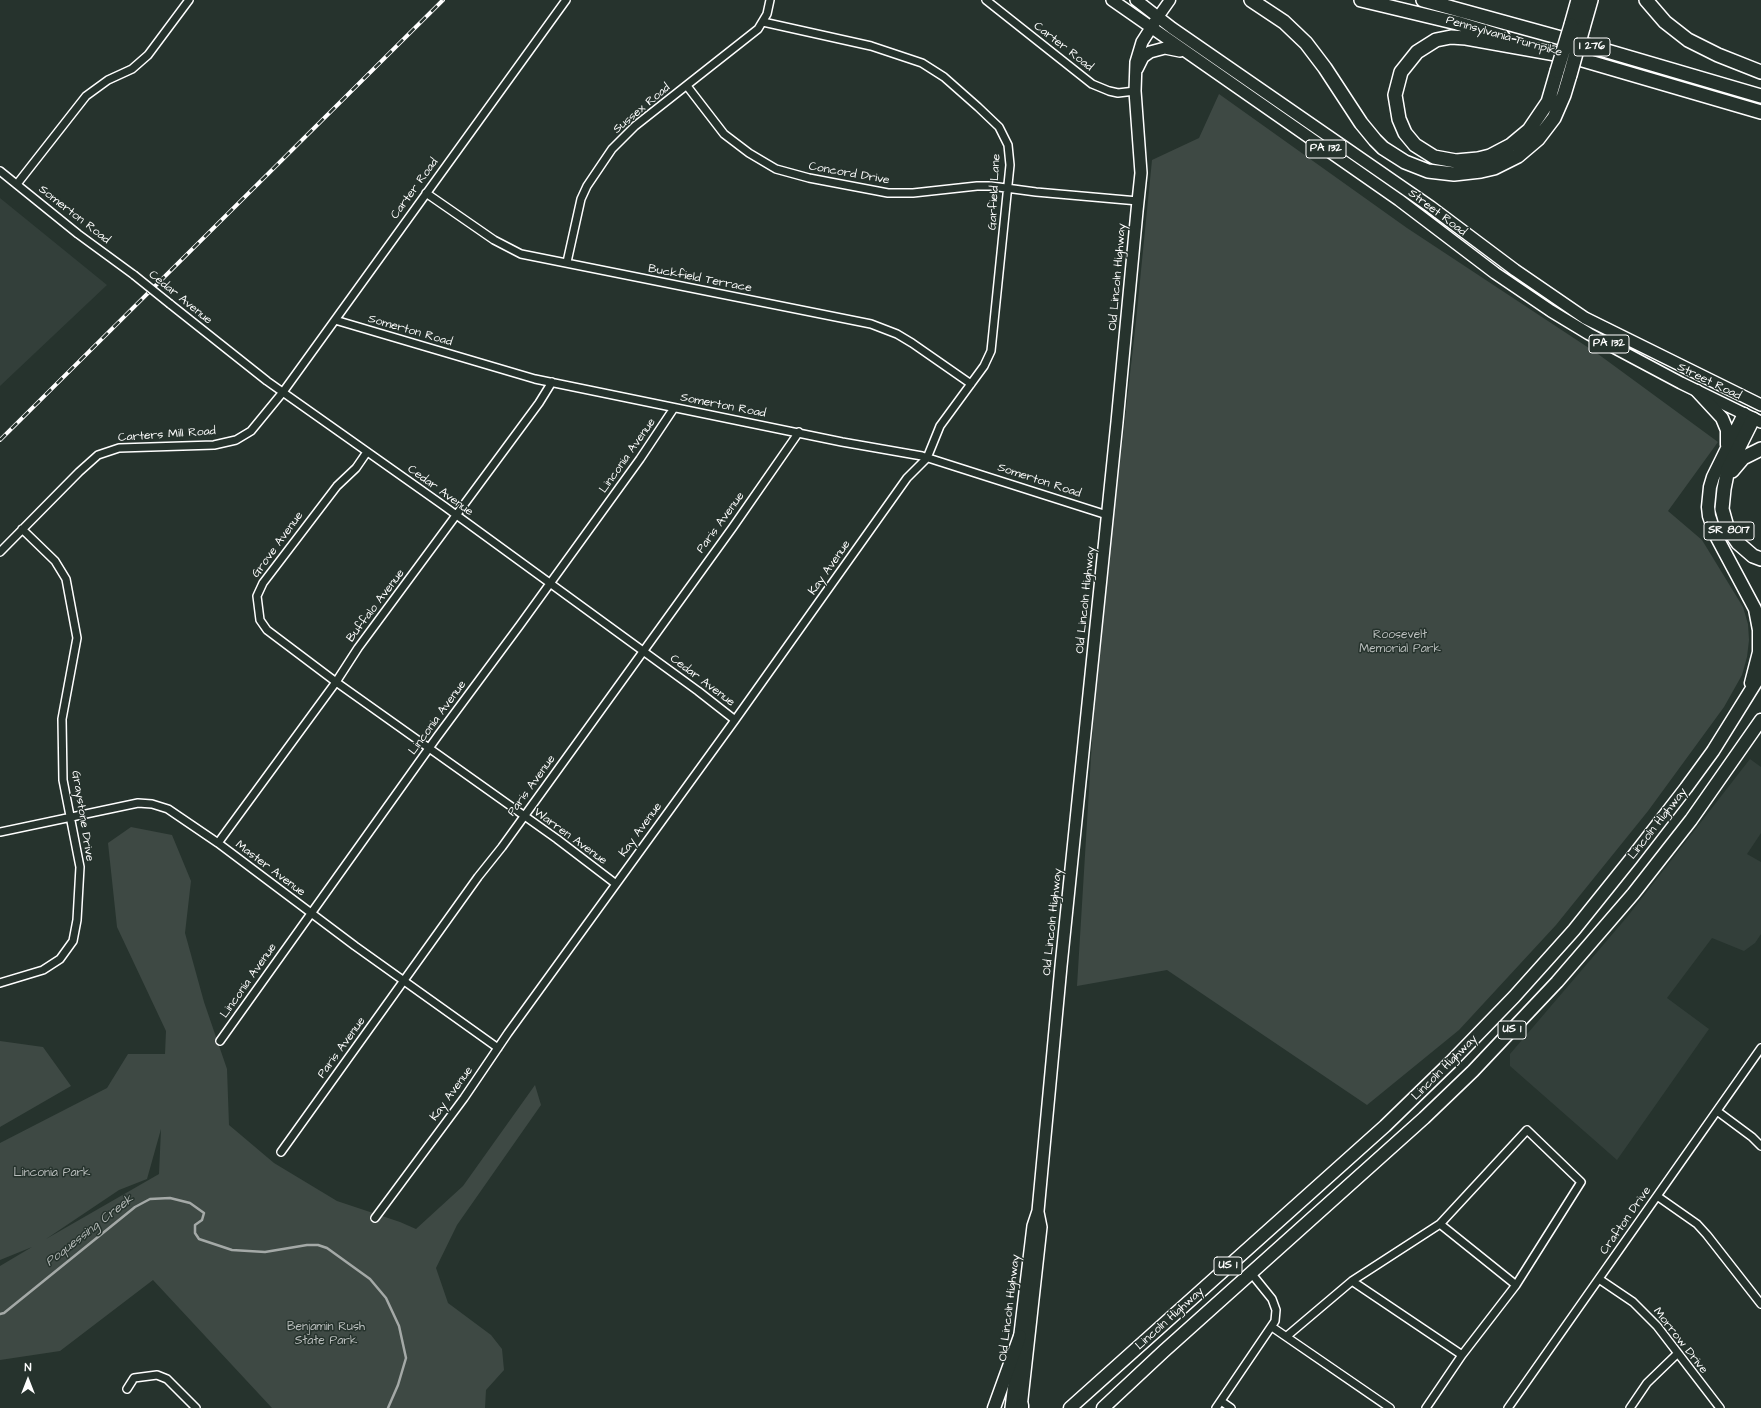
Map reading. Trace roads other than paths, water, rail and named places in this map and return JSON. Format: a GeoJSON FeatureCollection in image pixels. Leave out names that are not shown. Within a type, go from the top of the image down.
{"type":"FeatureCollection","features":[{"type":"Feature","properties":{"kind":"highway"},"geometry":{"type":"LineString","coordinates":[[1251,0],[1272,12],[1296,32],[1306,43],[1325,68],[1361,123],[1383,148],[1405,162],[1428,171],[1454,174],[1480,171],[1494,168],[1518,156],[1538,139],[1554,118],[1564,95],[1564,73]]}},
{"type":"Feature","properties":{"kind":"highway","name":"Pennsylvania Turnpike"},"geometry":{"type":"LineString","coordinates":[[1361,0],[1457,23],[1761,112]]}},
{"type":"Feature","properties":{"kind":"highway","name":"Pennsylvania Turnpike"},"geometry":{"type":"LineString","coordinates":[[1423,0],[1597,48],[1761,96]]}},
{"type":"Feature","properties":{"kind":"highway"},"geometry":{"type":"LineString","coordinates":[[1577,26],[1578,0]]}},
{"type":"Feature","properties":{"kind":"highway"},"geometry":{"type":"LineString","coordinates":[[1578,58],[1466,38],[1451,37],[1436,40],[1417,52],[1402,72],[1395,95],[1399,119],[1405,133],[1415,145],[1434,157],[1456,161],[1478,159],[1490,156],[1511,145],[1529,130],[1548,102],[1564,73],[1577,26],[1591,0]]}},
{"type":"Feature","properties":{"kind":"highway"},"geometry":{"type":"LineString","coordinates":[[1646,0],[1664,22],[1688,40],[1718,55],[1761,72]]}},
{"type":"Feature","properties":{"kind":"highway"},"geometry":{"type":"LineString","coordinates":[[1698,391],[1718,413],[1725,424],[1728,437],[1726,450]]}},
{"type":"Feature","properties":{"kind":"highway"},"geometry":{"type":"LineString","coordinates":[[1746,698],[1754,675],[1759,652],[1759,630],[1756,614],[1751,601],[1715,534],[1709,516],[1708,507],[1713,477],[1726,450],[1753,418]]}},
{"type":"Feature","properties":{"kind":"highway"},"geometry":{"type":"LineString","coordinates":[[1724,489],[1731,461],[1753,418]]}},
{"type":"Feature","properties":{"kind":"highway","name":"SR 8017"},"geometry":{"type":"LineString","coordinates":[[1761,448],[1751,453],[1736,465],[1729,476],[1724,489],[1722,509],[1727,527],[1741,547],[1753,556],[1761,559]]}},
{"type":"Feature","properties":{"kind":"highway","name":"Lincoln Highway"},"geometry":{"type":"LineString","coordinates":[[1070,1408],[1385,1126],[1483,1030],[1574,930],[1631,859],[1713,751],[1761,674]]}},
{"type":"Feature","properties":{"kind":"highway","name":"Lincoln Highway"},"geometry":{"type":"LineString","coordinates":[[1103,1408],[1424,1118],[1473,1071],[1597,938],[1649,875],[1695,814],[1761,720]]}},
{"type":"Feature","properties":{"kind":"highway"},"geometry":{"type":"LineString","coordinates":[[994,1408],[1020,1336]]}},
{"type":"Feature","properties":{"kind":"main road","name":"Street Road"},"geometry":{"type":"LineString","coordinates":[[1112,0],[1150,28],[1399,200],[1527,296],[1589,334],[1753,418]]}},
{"type":"Feature","properties":{"kind":"main road","name":"Street Road"},"geometry":{"type":"LineString","coordinates":[[1136,0],[1158,17],[1431,207],[1515,270],[1586,318],[1759,404]]}},
{"type":"Feature","properties":{"kind":"main road","name":"Old Lincoln Highway"},"geometry":{"type":"LineString","coordinates":[[1019,1407],[1041,1227],[1038,1211],[1061,966],[1141,173],[1134,77],[1137,55],[1150,28],[1170,0]]}},
{"type":"Feature","properties":{"kind":"main road"},"geometry":{"type":"LineString","coordinates":[[1134,77],[1139,62],[1150,52],[1166,48],[1186,52]]}},
{"type":"Feature","properties":{"kind":"main road"},"geometry":{"type":"LineString","coordinates":[[1753,418],[1759,404]]}},
{"type":"Feature","properties":{"kind":"main road","name":"Old Lincoln Highway"},"geometry":{"type":"LineString","coordinates":[[1019,1407],[1020,1336],[1032,1226],[1038,1211]]}},
{"type":"Feature","properties":{"kind":"street"},"geometry":{"type":"LineString","coordinates":[[17,184],[80,103],[96,87],[132,69],[148,56],[189,0]]}},
{"type":"Feature","properties":{"kind":"street","name":"Carter Road"},"geometry":{"type":"LineString","coordinates":[[283,392],[566,0]]}},
{"type":"Feature","properties":{"kind":"street"},"geometry":{"type":"LineString","coordinates":[[764,22],[770,0]]}},
{"type":"Feature","properties":{"kind":"street","name":"Carter Road"},"geometry":{"type":"LineString","coordinates":[[986,0],[1092,84],[1118,93],[1135,91]]}},
{"type":"Feature","properties":{"kind":"street","name":"Sussex Road"},"geometry":{"type":"LineString","coordinates":[[567,262],[581,199],[587,186],[612,149],[625,135],[748,37],[764,22]]}},
{"type":"Feature","properties":{"kind":"street","name":"Garfield Lane"},"geometry":{"type":"LineString","coordinates":[[764,22],[892,52],[922,63],[933,69],[978,107],[1003,134],[1008,145],[1010,156],[1008,188],[991,351],[984,366],[940,426],[927,458]]}},
{"type":"Feature","properties":{"kind":"street","name":"Concord Drive"},"geometry":{"type":"LineString","coordinates":[[687,86],[712,120],[728,136],[757,159],[784,172],[888,193],[913,193],[977,186],[1138,201]]}},
{"type":"Feature","properties":{"kind":"street","name":"Somerton Road"},"geometry":{"type":"LineString","coordinates":[[0,171],[78,234],[134,275]]}},
{"type":"Feature","properties":{"kind":"street","name":"Buckfield Terrace"},"geometry":{"type":"LineString","coordinates":[[426,193],[494,240],[513,250],[881,327],[912,343],[970,384]]}},
{"type":"Feature","properties":{"kind":"street","name":"Cedar Avenue"},"geometry":{"type":"LineString","coordinates":[[134,275],[283,392],[643,651],[735,720]]}},
{"type":"Feature","properties":{"kind":"street","name":"Somerton Road"},"geometry":{"type":"LineString","coordinates":[[335,320],[552,382],[674,408],[927,458],[1107,515]]}},
{"type":"Feature","properties":{"kind":"street","name":"Buffalo Avenue"},"geometry":{"type":"LineString","coordinates":[[218,843],[336,682],[358,648],[539,403],[552,382]]}},
{"type":"Feature","properties":{"kind":"street","name":"Carters Mill Road"},"geometry":{"type":"LineString","coordinates":[[0,552],[79,472],[98,456],[119,448],[214,445],[236,440],[251,431],[283,392]]}},
{"type":"Feature","properties":{"kind":"street","name":"Linconia Avenue"},"geometry":{"type":"LineString","coordinates":[[220,1041],[549,583],[640,459],[674,408]]}},
{"type":"Feature","properties":{"kind":"street","name":"Paris Avenue"},"geometry":{"type":"LineString","coordinates":[[281,1152],[405,981],[478,877],[643,651],[799,432]]}},
{"type":"Feature","properties":{"kind":"street","name":"Grove Avenue"},"geometry":{"type":"LineString","coordinates":[[336,682],[267,630],[260,620],[257,596],[263,583],[336,486],[356,468],[367,452]]}},
{"type":"Feature","properties":{"kind":"street","name":"Kay Avenue"},"geometry":{"type":"LineString","coordinates":[[375,1218],[464,1098],[498,1048],[908,478],[927,458]]}},
{"type":"Feature","properties":{"kind":"street","name":"Graystone Drive"},"geometry":{"type":"LineString","coordinates":[[0,983],[43,970],[60,959],[73,941],[77,920],[80,867],[63,780],[62,719],[77,638],[66,579],[55,561],[22,529]]}},
{"type":"Feature","properties":{"kind":"street","name":"Warren Avenue"},"geometry":{"type":"LineString","coordinates":[[336,682],[430,748],[616,884]]}},
{"type":"Feature","properties":{"kind":"street","name":"Master Avenue"},"geometry":{"type":"LineString","coordinates":[[0,832],[138,803],[152,804],[168,809],[218,843],[312,914],[498,1048]]}},
{"type":"Feature","properties":{"kind":"street","name":"Crafton Drive"},"geometry":{"type":"LineString","coordinates":[[1508,1408],[1761,1048]]}},
{"type":"Feature","properties":{"kind":"street"},"geometry":{"type":"LineString","coordinates":[[1716,1111],[1752,1137],[1761,1146]]}},
{"type":"Feature","properties":{"kind":"street"},"geometry":{"type":"LineString","coordinates":[[1287,1336],[1352,1281],[1440,1224],[1527,1130],[1580,1182],[1516,1285],[1462,1355],[1426,1408]]}},
{"type":"Feature","properties":{"kind":"street"},"geometry":{"type":"LineString","coordinates":[[1657,1196],[1697,1224],[1761,1304]]}},
{"type":"Feature","properties":{"kind":"street"},"geometry":{"type":"LineString","coordinates":[[1440,1224],[1516,1285]]}},
{"type":"Feature","properties":{"kind":"street"},"geometry":{"type":"LineString","coordinates":[[1216,1408],[1272,1327],[1276,1316],[1272,1299],[1251,1273]]}},
{"type":"Feature","properties":{"kind":"street","name":"Morrow Drive"},"geometry":{"type":"LineString","coordinates":[[1599,1279],[1642,1310],[1657,1326],[1720,1408]]}},
{"type":"Feature","properties":{"kind":"street"},"geometry":{"type":"LineString","coordinates":[[1352,1281],[1462,1355]]}},
{"type":"Feature","properties":{"kind":"street"},"geometry":{"type":"LineString","coordinates":[[1272,1327],[1390,1408]]}},
{"type":"Feature","properties":{"kind":"street"},"geometry":{"type":"LineString","coordinates":[[1630,1408],[1647,1383],[1677,1354]]}},
{"type":"Feature","properties":{"kind":"street"},"geometry":{"type":"LineString","coordinates":[[127,1390],[134,1378],[157,1375],[167,1379],[196,1408]]}},
{"type":"Feature","properties":{"kind":"street"},"geometry":{"type":"LineString","coordinates":[[1221,1401],[1231,1408]]}},
{"type":"Feature","properties":{"kind":"waterway","name":"Poquessing Creek"},"geometry":{"type":"LineString","coordinates":[[0,1314],[4,1313],[135,1207],[150,1199],[170,1198],[190,1203],[204,1213],[202,1220],[195,1225],[195,1233],[199,1239],[232,1250],[265,1252],[307,1245],[318,1245],[327,1248],[370,1279],[386,1298],[399,1326],[406,1358],[398,1385],[388,1408]]}},
{"type":"Feature","properties":{"kind":"railway"},"geometry":{"type":"LineString","coordinates":[[0,440],[443,0]]}},
{"type":"Feature","properties":{"kind":"park label","name":"Roosevelt Memorial Park"},"geometry":{"type":"Point","coordinates":[1400,642]}},
{"type":"Feature","properties":{"kind":"park label","name":"Linconia Park"},"geometry":{"type":"Point","coordinates":[52,1173]}},
{"type":"Feature","properties":{"kind":"park label","name":"Benjamin Rush State Park"},"geometry":{"type":"Point","coordinates":[326,1334]}}]}
